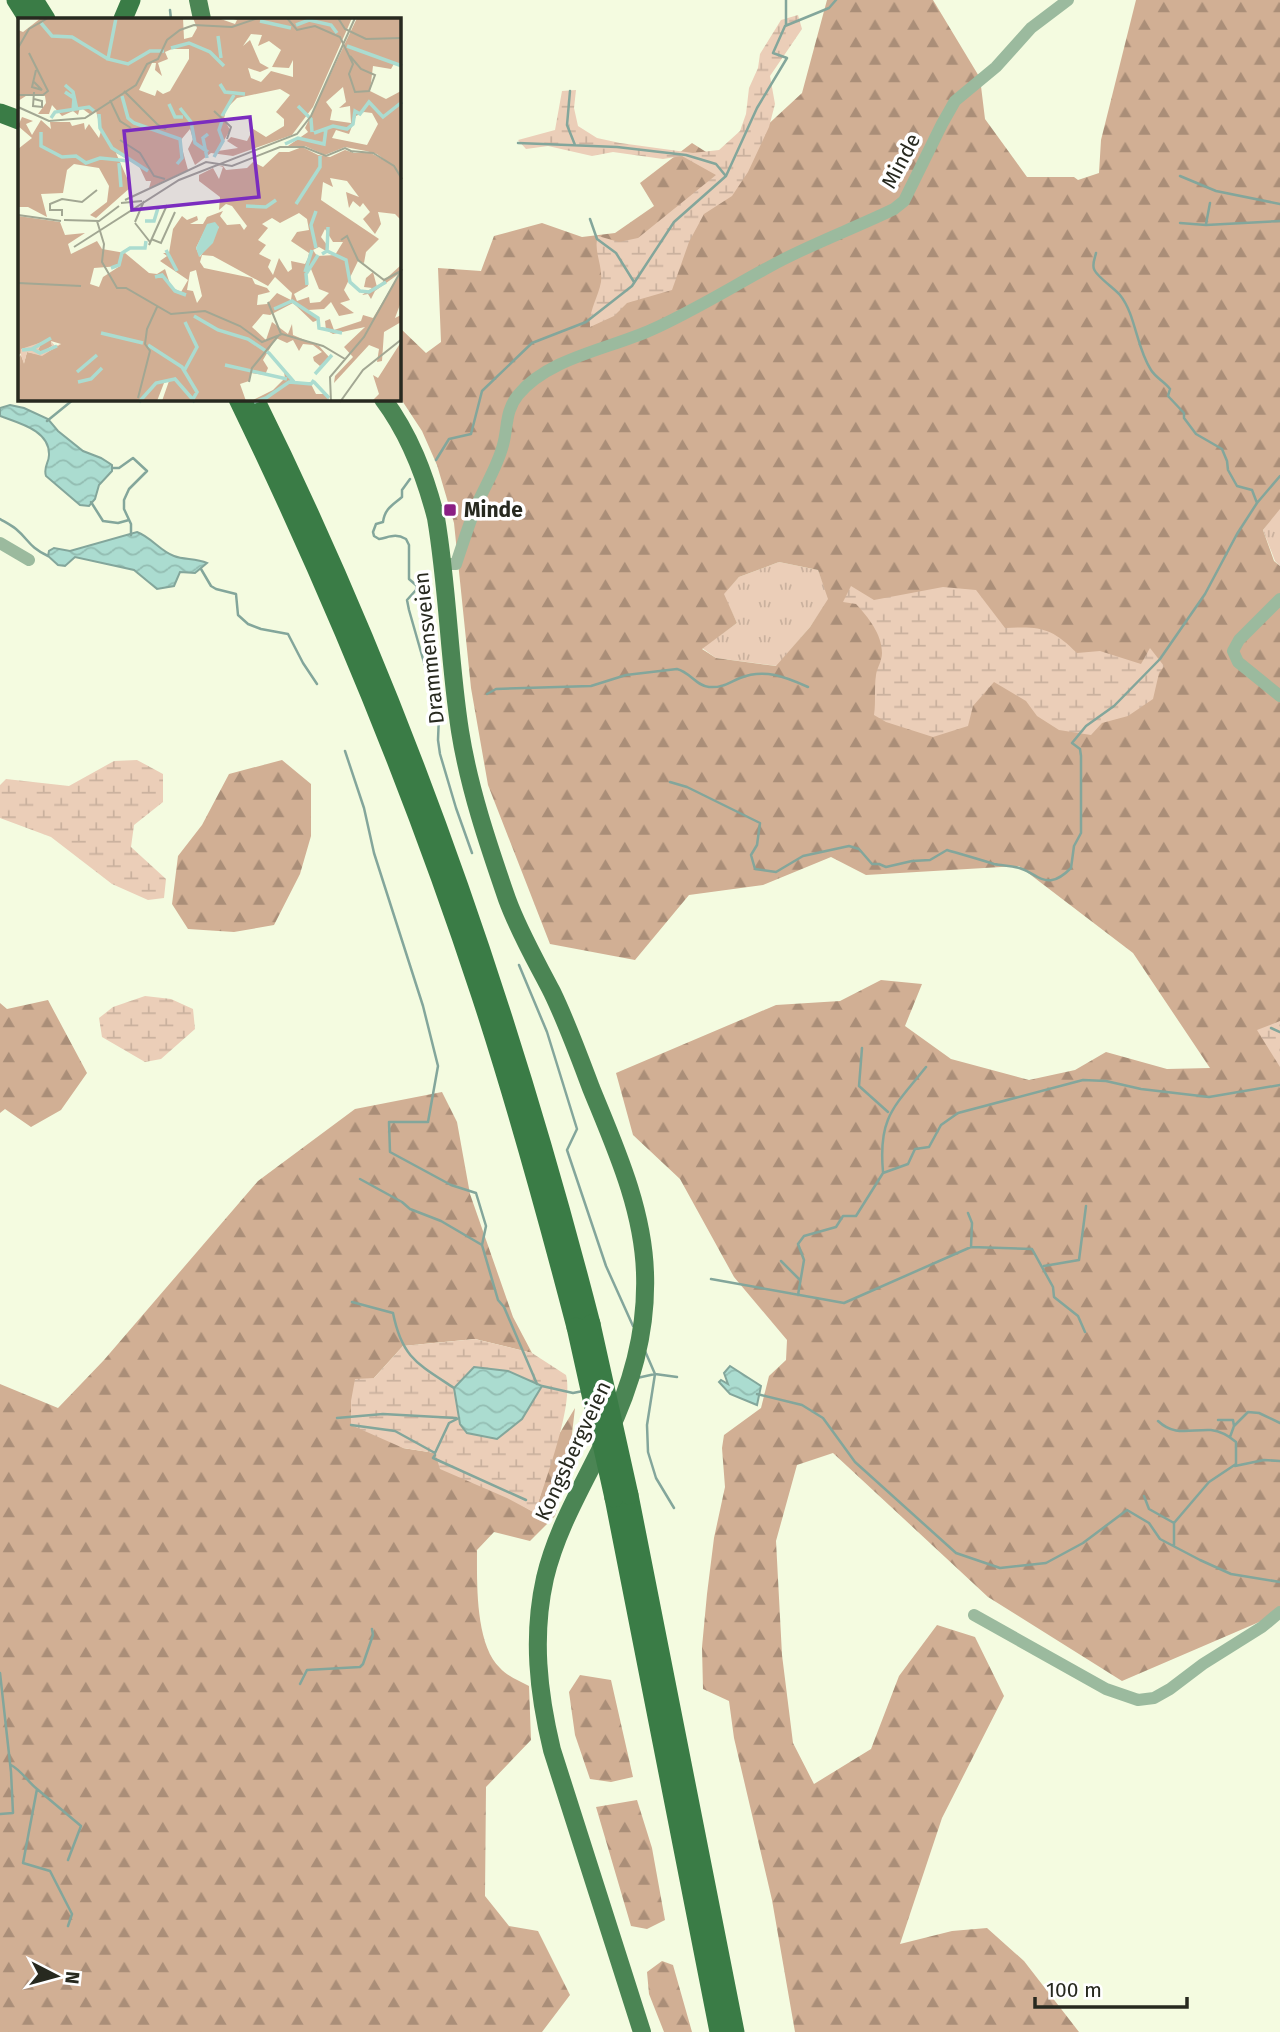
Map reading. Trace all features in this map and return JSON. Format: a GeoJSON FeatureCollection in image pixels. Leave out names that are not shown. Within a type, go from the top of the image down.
{"type":"FeatureCollection","features":[{"type":"Feature","properties":{"kind":"highway"},"geometry":{"type":"LineString","coordinates":[[16,0],[27,18]]}},
{"type":"Feature","properties":{"kind":"highway"},"geometry":{"type":"LineString","coordinates":[[34,0],[45,18]]}},
{"type":"Feature","properties":{"kind":"highway"},"geometry":{"type":"LineString","coordinates":[[123,18],[131,0]]}},
{"type":"Feature","properties":{"kind":"highway"},"geometry":{"type":"LineString","coordinates":[[0,113],[18,120]]}},
{"type":"Feature","properties":{"kind":"highway"},"geometry":{"type":"LineString","coordinates":[[239,401],[344,631],[385,730],[444,887],[485,1008],[583,1325]]}},
{"type":"Feature","properties":{"kind":"highway"},"geometry":{"type":"LineString","coordinates":[[256,401],[357,623],[410,752],[458,882],[536,1122],[622,1496],[734,2032]]}},
{"type":"Feature","properties":{"kind":"highway"},"geometry":{"type":"LineString","coordinates":[[622,1496],[719,2032]]}},
{"type":"Feature","properties":{"kind":"main road"},"geometry":{"type":"LineString","coordinates":[[198,0],[202,18]]}},
{"type":"Feature","properties":{"kind":"main road","name":"Drammensveien"},"geometry":{"type":"LineString","coordinates":[[384,401],[405,432],[430,492],[449,564],[457,705],[466,761],[475,798],[508,899]]}},
{"type":"Feature","properties":{"kind":"main road","name":"Kongsbergveien"},"geometry":{"type":"LineString","coordinates":[[508,899],[524,939],[561,1012],[604,1118],[632,1195],[642,1244],[645,1304],[635,1365],[617,1416],[557,1540],[539,1611],[537,1660],[542,1708],[552,1750],[642,2032]]}},
{"type":"Feature","properties":{"kind":"street","name":"Minde"},"geometry":{"type":"LineString","coordinates":[[449,564],[501,451],[509,408],[518,395],[549,370],[585,353],[648,332],[698,308],[739,283],[818,242],[894,209],[904,201],[955,101],[996,67],[1038,22],[1068,0]]}},
{"type":"Feature","properties":{"kind":"street"},"geometry":{"type":"LineString","coordinates":[[0,543],[29,561]]}},
{"type":"Feature","properties":{"kind":"street"},"geometry":{"type":"LineString","coordinates":[[1280,599],[1239,640],[1233,651],[1238,662],[1280,696]]}},
{"type":"Feature","properties":{"kind":"street"},"geometry":{"type":"LineString","coordinates":[[974,1615],[1106,1689],[1144,1700],[1170,1689],[1203,1664],[1262,1628],[1280,1612]]}},
{"type":"Feature","properties":{"kind":"green space"},"geometry":{"type":"Polygon","coordinates":[[[827,0],[933,0],[980,78],[985,119],[1027,177],[1074,177],[1078,180],[1099,173],[1101,140],[1136,0],[1280,0],[1280,509],[1263,530],[1274,561],[1280,566],[1280,1613],[1122,1681],[988,1597],[833,1453],[797,1465],[776,1541],[782,1655],[793,1743],[814,1784],[871,1749],[899,1676],[937,1625],[975,1637],[1004,1696],[942,1818],[900,1944],[952,1931],[987,1928],[1024,1961],[1079,2032],[795,2032],[772,1900],[734,1738],[729,1701],[703,1689],[702,1647],[714,1538],[725,1487],[722,1448],[724,1435],[761,1408],[769,1376],[786,1360],[787,1340],[734,1277],[680,1179],[633,1135],[616,1073],[776,1005],[840,1001],[881,980],[922,984],[905,1026],[951,1059],[1029,1080],[1075,1070],[1106,1052],[1167,1069],[1210,1068],[1133,953],[1019,866],[866,875],[831,857],[763,885],[689,895],[635,960],[550,944],[488,785],[471,688],[454,523],[437,465],[422,431],[401,399],[401,329],[426,353],[441,342],[438,268],[481,271],[494,236],[542,223],[582,237],[615,233],[654,206],[640,183],[692,143],[725,164],[802,93],[827,0]],[[779,562],[739,577],[724,594],[737,623],[702,649],[716,658],[776,666],[810,627],[828,599],[818,570],[779,562]]]}},
{"type":"Feature","properties":{"kind":"green space"},"geometry":{"type":"Polygon","coordinates":[[[798,15],[802,29],[770,76],[775,104],[769,127],[748,172],[732,196],[704,214],[689,242],[672,290],[627,303],[614,316],[590,327],[601,282],[598,236],[619,242],[638,238],[716,175],[682,156],[663,159],[613,152],[592,156],[548,146],[526,149],[518,140],[555,130],[562,91],[576,90],[574,108],[578,126],[597,138],[693,153],[719,150],[740,131],[760,54],[781,20],[798,15]]]}},
{"type":"Feature","properties":{"kind":"green space"},"geometry":{"type":"Polygon","coordinates":[[[1279,509],[1280,566],[1275,561],[1263,530],[1279,509]]]}},
{"type":"Feature","properties":{"kind":"green space"},"geometry":{"type":"Polygon","coordinates":[[[779,562],[818,570],[829,599],[810,627],[777,666],[716,658],[702,648],[737,623],[723,594],[739,577],[779,562]]]}},
{"type":"Feature","properties":{"kind":"green space"},"geometry":{"type":"Polygon","coordinates":[[[851,586],[874,600],[943,587],[976,590],[1005,628],[1045,630],[1060,638],[1077,653],[1100,651],[1141,664],[1150,648],[1164,666],[1159,673],[1153,699],[1128,716],[1102,723],[1091,735],[1059,730],[1037,716],[1026,701],[994,682],[973,706],[968,726],[933,737],[886,722],[874,715],[875,680],[882,656],[880,639],[874,626],[856,604],[843,602],[851,586]]]}},
{"type":"Feature","properties":{"kind":"green space"},"geometry":{"type":"Polygon","coordinates":[[[137,760],[163,774],[163,802],[134,825],[131,847],[166,879],[164,898],[148,900],[112,884],[51,837],[0,818],[0,785],[6,779],[69,786],[114,761],[137,760]]]}},
{"type":"Feature","properties":{"kind":"green space"},"geometry":{"type":"Polygon","coordinates":[[[282,760],[311,784],[311,836],[300,874],[274,925],[234,932],[188,929],[172,904],[178,856],[202,825],[229,774],[282,760]]]}},
{"type":"Feature","properties":{"kind":"green space"},"geometry":{"type":"Polygon","coordinates":[[[145,996],[171,999],[193,1009],[195,1029],[161,1059],[145,1062],[102,1037],[99,1018],[113,1007],[145,996]]]}},
{"type":"Feature","properties":{"kind":"green space"},"geometry":{"type":"Polygon","coordinates":[[[48,1000],[87,1073],[61,1110],[31,1127],[5,1109],[0,1113],[0,1003],[7,1009],[48,1000]]]}},
{"type":"Feature","properties":{"kind":"green space"},"geometry":{"type":"Polygon","coordinates":[[[1280,1021],[1280,1067],[1257,1030],[1280,1021]]]}},
{"type":"Feature","properties":{"kind":"green space"},"geometry":{"type":"Polygon","coordinates":[[[442,1092],[457,1122],[470,1194],[513,1317],[532,1353],[475,1339],[403,1346],[374,1378],[403,1448],[435,1453],[535,1513],[558,1436],[575,1408],[568,1468],[555,1516],[530,1541],[494,1532],[477,1550],[479,1612],[486,1644],[503,1671],[529,1686],[531,1740],[486,1787],[485,1896],[509,1926],[538,1931],[570,1995],[542,2032],[0,2032],[0,1384],[58,1408],[104,1360],[258,1181],[355,1109],[442,1092]]]}},
{"type":"Feature","properties":{"kind":"green space"},"geometry":{"type":"Polygon","coordinates":[[[475,1339],[532,1353],[566,1375],[566,1405],[562,1424],[535,1513],[440,1469],[435,1453],[403,1448],[351,1425],[355,1379],[374,1378],[403,1346],[475,1339]]]}},
{"type":"Feature","properties":{"kind":"green space"},"geometry":{"type":"Polygon","coordinates":[[[580,1675],[611,1680],[633,1777],[611,1782],[590,1779],[575,1735],[569,1692],[580,1675]]]}},
{"type":"Feature","properties":{"kind":"green space"},"geometry":{"type":"Polygon","coordinates":[[[637,1800],[652,1848],[665,1920],[647,1929],[631,1926],[596,1807],[637,1800]]]}},
{"type":"Feature","properties":{"kind":"green space"},"geometry":{"type":"Polygon","coordinates":[[[662,1961],[673,1965],[692,2032],[664,2032],[649,1994],[647,1972],[662,1961]]]}},
{"type":"Feature","properties":{"kind":"water"},"geometry":{"type":"Polygon","coordinates":[[[10,405],[48,419],[58,431],[83,451],[112,465],[112,471],[99,485],[95,499],[89,506],[80,505],[46,476],[48,446],[32,429],[0,416],[0,408],[10,405]]]}},
{"type":"Feature","properties":{"kind":"water"},"geometry":{"type":"Polygon","coordinates":[[[137,532],[174,556],[207,563],[195,573],[180,572],[174,586],[157,589],[134,570],[75,557],[65,566],[58,565],[48,556],[49,551],[54,548],[70,551],[137,532]]]}},
{"type":"Feature","properties":{"kind":"water"},"geometry":{"type":"Polygon","coordinates":[[[730,1366],[761,1386],[757,1405],[730,1394],[719,1382],[721,1380],[728,1384],[724,1373],[730,1366]]]}},
{"type":"Feature","properties":{"kind":"water"},"geometry":{"type":"Polygon","coordinates":[[[474,1367],[508,1371],[542,1386],[522,1419],[497,1439],[467,1433],[460,1424],[454,1388],[474,1367]]]}},
{"type":"Feature","properties":{"kind":"waterway"},"geometry":{"type":"LineString","coordinates":[[786,0],[786,25]]}},
{"type":"Feature","properties":{"kind":"waterway"},"geometry":{"type":"LineString","coordinates":[[436,460],[449,439],[471,434],[482,391],[532,343],[586,322],[632,286],[674,222],[726,176],[757,108],[787,58],[773,53],[785,26],[829,8],[836,0]]}},
{"type":"Feature","properties":{"kind":"waterway"},"geometry":{"type":"LineString","coordinates":[[170,10],[171,18]]}},
{"type":"Feature","properties":{"kind":"waterway"},"geometry":{"type":"LineString","coordinates":[[570,91],[567,125],[575,145]]}},
{"type":"Feature","properties":{"kind":"waterway"},"geometry":{"type":"LineString","coordinates":[[518,143],[617,147],[686,155],[716,164],[725,175]]}},
{"type":"Feature","properties":{"kind":"waterway"},"geometry":{"type":"LineString","coordinates":[[1180,176],[1216,191],[1280,204]]}},
{"type":"Feature","properties":{"kind":"waterway"},"geometry":{"type":"LineString","coordinates":[[1206,224],[1210,203]]}},
{"type":"Feature","properties":{"kind":"waterway"},"geometry":{"type":"LineString","coordinates":[[590,219],[597,239],[616,253],[634,282]]}},
{"type":"Feature","properties":{"kind":"waterway"},"geometry":{"type":"LineString","coordinates":[[1180,223],[1206,225],[1280,221]]}},
{"type":"Feature","properties":{"kind":"waterway"},"geometry":{"type":"LineString","coordinates":[[1096,253],[1094,269],[1125,303],[1151,370],[1170,389],[1168,396],[1184,413],[1184,418],[1196,434],[1222,449],[1228,470],[1237,486],[1252,490],[1257,503]]}},
{"type":"Feature","properties":{"kind":"waterway"},"geometry":{"type":"LineString","coordinates":[[47,421],[72,401]]}},
{"type":"Feature","properties":{"kind":"waterway"},"geometry":{"type":"LineString","coordinates":[[112,468],[119,468],[133,458],[147,471],[129,489],[124,500],[124,509],[131,524],[131,535]]}},
{"type":"Feature","properties":{"kind":"waterway"},"geometry":{"type":"LineString","coordinates":[[670,782],[687,787],[760,823],[757,845],[751,855],[755,869],[776,872],[803,856],[849,846],[859,849],[872,864],[886,867],[930,860],[947,850],[1026,870],[1044,880],[1052,880],[1065,874],[1071,868],[1074,846],[1081,833],[1081,756],[1080,749],[1072,743],[1086,726],[1114,706],[1160,659],[1205,594],[1257,503],[1280,476]]}},
{"type":"Feature","properties":{"kind":"waterway"},"geometry":{"type":"LineString","coordinates":[[410,479],[402,490],[402,497],[388,510],[383,522],[376,524],[373,532],[379,539],[402,537],[409,545],[409,579],[417,586],[407,600],[409,610],[439,715],[440,754],[472,853]]}},
{"type":"Feature","properties":{"kind":"waterway"},"geometry":{"type":"LineString","coordinates":[[91,502],[103,521],[118,523],[129,520]]}},
{"type":"Feature","properties":{"kind":"waterway"},"geometry":{"type":"LineString","coordinates":[[0,519],[48,556]]}},
{"type":"Feature","properties":{"kind":"waterway"},"geometry":{"type":"LineString","coordinates":[[201,569],[211,586],[236,594],[238,615],[248,624],[288,634],[317,684]]}},
{"type":"Feature","properties":{"kind":"waterway"},"geometry":{"type":"LineString","coordinates":[[487,694],[496,689],[591,686],[626,675],[677,669],[709,687],[722,686],[758,674],[783,677],[808,687]]}},
{"type":"Feature","properties":{"kind":"waterway"},"geometry":{"type":"LineString","coordinates":[[345,751],[364,808],[374,853],[423,1006],[438,1066],[428,1122],[389,1122],[390,1152],[451,1185],[476,1193],[486,1226],[482,1245],[498,1300],[504,1307],[537,1384]]}},
{"type":"Feature","properties":{"kind":"waterway"},"geometry":{"type":"LineString","coordinates":[[519,965],[547,1032],[577,1129],[567,1150],[606,1266],[633,1326]]}},
{"type":"Feature","properties":{"kind":"waterway"},"geometry":{"type":"LineString","coordinates":[[1271,1028],[1280,1032]]}},
{"type":"Feature","properties":{"kind":"waterway"},"geometry":{"type":"LineString","coordinates":[[862,1048],[859,1086],[888,1112]]}},
{"type":"Feature","properties":{"kind":"waterway"},"geometry":{"type":"LineString","coordinates":[[883,1172],[882,1153],[886,1125],[897,1103],[926,1067]]}},
{"type":"Feature","properties":{"kind":"waterway"},"geometry":{"type":"LineString","coordinates":[[798,1295],[804,1260],[798,1244],[804,1236],[836,1227],[843,1216],[856,1216],[883,1173],[908,1164],[915,1149],[929,1147],[941,1125],[958,1113],[1083,1080],[1209,1097],[1280,1085]]}},
{"type":"Feature","properties":{"kind":"waterway"},"geometry":{"type":"LineString","coordinates":[[360,1179],[410,1209],[441,1221],[482,1245]]}},
{"type":"Feature","properties":{"kind":"waterway"},"geometry":{"type":"LineString","coordinates":[[1044,1266],[1079,1260],[1086,1206]]}},
{"type":"Feature","properties":{"kind":"waterway"},"geometry":{"type":"LineString","coordinates":[[968,1213],[972,1223],[971,1247]]}},
{"type":"Feature","properties":{"kind":"waterway"},"geometry":{"type":"LineString","coordinates":[[711,1279],[844,1303],[971,1247],[1032,1249],[1053,1287],[1054,1297],[1078,1316],[1085,1332]]}},
{"type":"Feature","properties":{"kind":"waterway"},"geometry":{"type":"LineString","coordinates":[[781,1261],[800,1280]]}},
{"type":"Feature","properties":{"kind":"waterway"},"geometry":{"type":"LineString","coordinates":[[352,1302],[393,1313],[401,1340],[413,1358],[454,1388]]}},
{"type":"Feature","properties":{"kind":"waterway"},"geometry":{"type":"LineString","coordinates":[[645,1351],[655,1374],[647,1425],[648,1452],[656,1478],[674,1508]]}},
{"type":"Feature","properties":{"kind":"waterway"},"geometry":{"type":"LineString","coordinates":[[637,1378],[655,1374],[677,1377]]}},
{"type":"Feature","properties":{"kind":"waterway"},"geometry":{"type":"LineString","coordinates":[[542,1386],[573,1393],[583,1391]]}},
{"type":"Feature","properties":{"kind":"waterway"},"geometry":{"type":"LineString","coordinates":[[757,1394],[802,1405],[823,1418],[855,1462],[956,1553],[1000,1568],[1046,1563],[1083,1543],[1127,1510],[1149,1523],[1160,1539],[1200,1560],[1231,1574],[1280,1582]]}},
{"type":"Feature","properties":{"kind":"waterway"},"geometry":{"type":"LineString","coordinates":[[1230,1437],[1234,1426],[1248,1412],[1259,1413],[1280,1423]]}},
{"type":"Feature","properties":{"kind":"waterway"},"geometry":{"type":"LineString","coordinates":[[337,1418],[383,1414],[456,1418]]}},
{"type":"Feature","properties":{"kind":"waterway"},"geometry":{"type":"LineString","coordinates":[[351,1425],[395,1431],[435,1453],[449,1423],[459,1418]]}},
{"type":"Feature","properties":{"kind":"waterway"},"geometry":{"type":"LineString","coordinates":[[1218,1420],[1233,1420],[1234,1426]]}},
{"type":"Feature","properties":{"kind":"waterway"},"geometry":{"type":"LineString","coordinates":[[1158,1421],[1177,1431],[1218,1431],[1236,1442],[1236,1464],[1209,1482],[1174,1523],[1174,1546]]}},
{"type":"Feature","properties":{"kind":"waterway"},"geometry":{"type":"LineString","coordinates":[[435,1455],[433,1458],[526,1500]]}},
{"type":"Feature","properties":{"kind":"waterway"},"geometry":{"type":"LineString","coordinates":[[1235,1466],[1264,1460],[1280,1461]]}},
{"type":"Feature","properties":{"kind":"waterway"},"geometry":{"type":"LineString","coordinates":[[1144,1496],[1149,1509],[1174,1523]]}},
{"type":"Feature","properties":{"kind":"waterway"},"geometry":{"type":"LineString","coordinates":[[300,1684],[307,1670],[360,1667],[373,1635],[372,1629]]}},
{"type":"Feature","properties":{"kind":"waterway"},"geometry":{"type":"LineString","coordinates":[[0,1673],[13,1813],[0,1814]]}},
{"type":"Feature","properties":{"kind":"waterway"},"geometry":{"type":"LineString","coordinates":[[11,1765],[37,1789],[23,1863],[50,1871],[72,1914],[68,1926]]}},
{"type":"Feature","properties":{"kind":"waterway"},"geometry":{"type":"LineString","coordinates":[[37,1789],[81,1826],[68,1860]]}},
{"type":"Feature","properties":{"kind":"place","name":"Minde"},"geometry":{"type":"Point","coordinates":[450,510]}}]}
